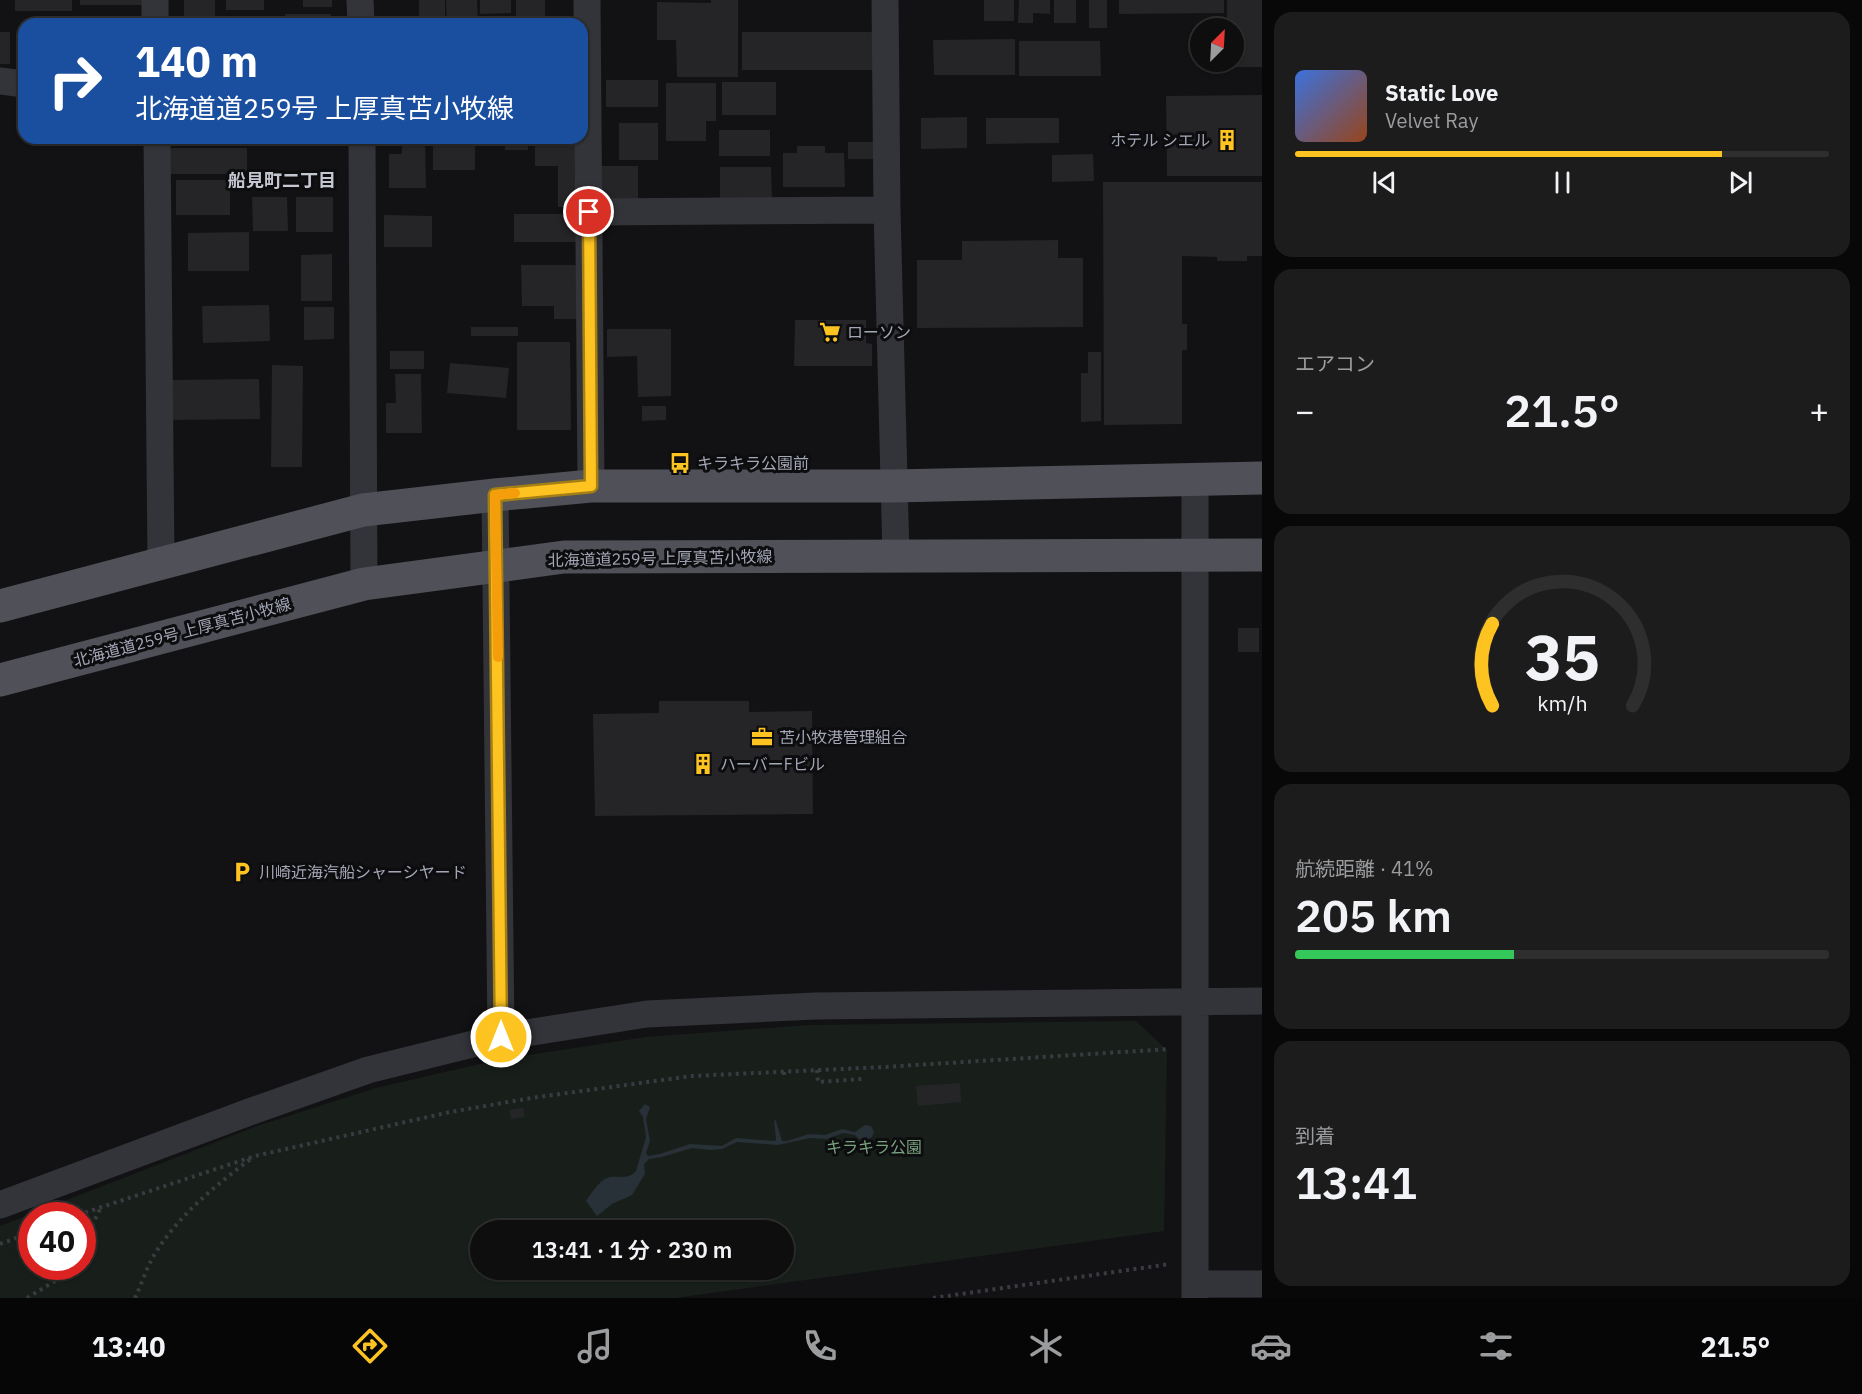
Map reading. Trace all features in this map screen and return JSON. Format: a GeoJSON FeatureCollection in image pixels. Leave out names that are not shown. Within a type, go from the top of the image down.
{"type":"FeatureCollection","features":[{"type":"Feature","properties":{"kind":"main road"},"geometry":{"type":"LineString","coordinates":[[0,606],[363,510],[495,495],[591,486],[894,486],[1262,478]]}},
{"type":"Feature","properties":{"kind":"main road","name":"北海道道259号 上厚真苫小牧線"},"geometry":{"type":"LineString","coordinates":[[0,680],[364,584],[564,557],[1262,555]]}},
{"type":"Feature","properties":{"kind":"street"},"geometry":{"type":"LineString","coordinates":[[155,0],[155,18]]}},
{"type":"Feature","properties":{"kind":"street"},"geometry":{"type":"LineString","coordinates":[[360,0],[361,18]]}},
{"type":"Feature","properties":{"kind":"street"},"geometry":{"type":"LineString","coordinates":[[587,0],[587,18]]}},
{"type":"Feature","properties":{"kind":"street"},"geometry":{"type":"LineString","coordinates":[[885,0],[887,210],[896,556]]}},
{"type":"Feature","properties":{"kind":"street"},"geometry":{"type":"LineString","coordinates":[[0,81],[18,83]]}},
{"type":"Feature","properties":{"kind":"street"},"geometry":{"type":"LineString","coordinates":[[157,144],[161,563]]}},
{"type":"Feature","properties":{"kind":"street"},"geometry":{"type":"LineString","coordinates":[[362,144],[364,584]]}},
{"type":"Feature","properties":{"kind":"street"},"geometry":{"type":"LineString","coordinates":[[586,144],[589,212],[591,486]]}},
{"type":"Feature","properties":{"kind":"street"},"geometry":{"type":"LineString","coordinates":[[589,212],[887,210]]}},
{"type":"Feature","properties":{"kind":"street"},"geometry":{"type":"LineString","coordinates":[[1195,479],[1195,1281],[1262,1284]]}},
{"type":"Feature","properties":{"kind":"street"},"geometry":{"type":"LineString","coordinates":[[495,495],[501,1037]]}},
{"type":"Feature","properties":{"kind":"street"},"geometry":{"type":"LineString","coordinates":[[0,1205],[368,1070],[501,1037],[647,1014],[815,1006],[1262,1001]]}},
{"type":"Feature","properties":{"kind":"path"},"geometry":{"type":"LineString","coordinates":[[96,1209],[255,1156],[450,1112],[538,1097],[692,1077],[1195,1048]]}},
{"type":"Feature","properties":{"kind":"path"},"geometry":{"type":"LineString","coordinates":[[884,1067],[884,1073]]}},
{"type":"Feature","properties":{"kind":"path"},"geometry":{"type":"LineString","coordinates":[[817,1070],[818,1082],[863,1079]]}},
{"type":"Feature","properties":{"kind":"path"},"geometry":{"type":"LineString","coordinates":[[784,1072],[784,1078]]}},
{"type":"Feature","properties":{"kind":"path"},"geometry":{"type":"LineString","coordinates":[[692,1077],[693,1084]]}},
{"type":"Feature","properties":{"kind":"path"},"geometry":{"type":"LineString","coordinates":[[135,1298],[156,1252],[183,1218],[218,1184],[255,1156]]}},
{"type":"Feature","properties":{"kind":"path"},"geometry":{"type":"LineString","coordinates":[[96,1217],[101,1207]]}},
{"type":"Feature","properties":{"kind":"path"},"geometry":{"type":"LineString","coordinates":[[0,1244],[18,1237]]}},
{"type":"Feature","properties":{"kind":"path"},"geometry":{"type":"LineString","coordinates":[[27,1298],[57,1280]]}},
{"type":"Feature","properties":{"kind":"path"},"geometry":{"type":"LineString","coordinates":[[933,1298],[1195,1281]]}},
{"type":"Feature","properties":{"kind":"green space","name":"キラキラ公園"},"geometry":{"type":"Polygon","coordinates":[[[1136,1021],[1167,1050],[1164,1231],[675,1298],[0,1298],[0,1226],[18,1219],[18,1280],[96,1280],[96,1202],[62,1202],[260,1125],[376,1088],[497,1060],[646,1037],[809,1025],[1136,1021]]]}},
{"type":"Feature","properties":{"kind":"shaded area"},"geometry":{"type":"Polygon","coordinates":[[[645,1104],[650,1107],[646,1119],[650,1141],[646,1153],[648,1156],[690,1144],[722,1146],[736,1138],[775,1141],[774,1120],[782,1141],[809,1134],[825,1135],[842,1129],[855,1132],[865,1125],[871,1126],[874,1132],[872,1137],[866,1140],[843,1133],[827,1139],[810,1138],[778,1145],[737,1142],[722,1149],[692,1148],[649,1159],[644,1164],[645,1174],[632,1195],[612,1204],[597,1216],[586,1201],[597,1186],[609,1177],[625,1177],[636,1171],[646,1137],[643,1117],[639,1111],[645,1104]]]}},
{"type":"Feature","properties":{"kind":"building"},"geometry":{"type":"Polygon","coordinates":[[[15,0],[72,0],[72,11],[15,11],[15,0]]]}},
{"type":"Feature","properties":{"kind":"building"},"geometry":{"type":"Polygon","coordinates":[[[80,0],[147,0],[147,5],[80,5],[80,0]]]}},
{"type":"Feature","properties":{"kind":"building"},"geometry":{"type":"Polygon","coordinates":[[[184,0],[215,0],[215,18],[184,18],[184,0]]]}},
{"type":"Feature","properties":{"kind":"building"},"geometry":{"type":"Polygon","coordinates":[[[226,0],[264,0],[264,10],[226,10],[226,0]]]}},
{"type":"Feature","properties":{"kind":"building"},"geometry":{"type":"Polygon","coordinates":[[[303,0],[332,0],[332,7],[303,7],[303,0]]]}},
{"type":"Feature","properties":{"kind":"building"},"geometry":{"type":"Polygon","coordinates":[[[419,0],[445,0],[445,18],[419,18],[419,0]]]}},
{"type":"Feature","properties":{"kind":"building"},"geometry":{"type":"Polygon","coordinates":[[[446,0],[477,0],[478,18],[447,18],[446,0]]]}},
{"type":"Feature","properties":{"kind":"building"},"geometry":{"type":"Polygon","coordinates":[[[480,0],[511,0],[511,13],[480,14],[480,0]]]}},
{"type":"Feature","properties":{"kind":"building"},"geometry":{"type":"Polygon","coordinates":[[[516,0],[545,0],[545,18],[516,18],[516,0]]]}},
{"type":"Feature","properties":{"kind":"building"},"geometry":{"type":"Polygon","coordinates":[[[711,0],[738,0],[738,77],[677,77],[676,40],[657,40],[657,2],[711,3],[711,0]]]}},
{"type":"Feature","properties":{"kind":"building"},"geometry":{"type":"Polygon","coordinates":[[[984,0],[1014,0],[1014,21],[984,21],[984,0]]]}},
{"type":"Feature","properties":{"kind":"building"},"geometry":{"type":"Polygon","coordinates":[[[1019,0],[1050,0],[1050,14],[1033,13],[1033,23],[1018,23],[1019,0]]]}},
{"type":"Feature","properties":{"kind":"building"},"geometry":{"type":"Polygon","coordinates":[[[1054,0],[1076,0],[1076,23],[1054,23],[1054,0]]]}},
{"type":"Feature","properties":{"kind":"building"},"geometry":{"type":"Polygon","coordinates":[[[1089,0],[1107,0],[1107,28],[1089,28],[1089,0]]]}},
{"type":"Feature","properties":{"kind":"building"},"geometry":{"type":"Polygon","coordinates":[[[1119,0],[1224,0],[1224,13],[1119,14],[1119,0]]]}},
{"type":"Feature","properties":{"kind":"building"},"geometry":{"type":"Polygon","coordinates":[[[1227,0],[1262,0],[1262,67],[1244,67],[1244,18],[1227,18],[1227,0]]]}},
{"type":"Feature","properties":{"kind":"building"},"geometry":{"type":"Polygon","coordinates":[[[285,14],[331,14],[331,18],[285,18],[285,14]]]}},
{"type":"Feature","properties":{"kind":"building"},"geometry":{"type":"Polygon","coordinates":[[[0,32],[10,32],[10,64],[0,64],[0,32]]]}},
{"type":"Feature","properties":{"kind":"building"},"geometry":{"type":"Polygon","coordinates":[[[742,32],[876,32],[876,70],[742,70],[742,32]]]}},
{"type":"Feature","properties":{"kind":"building"},"geometry":{"type":"Polygon","coordinates":[[[1015,39],[1015,75],[934,75],[933,40],[1015,39]]]}},
{"type":"Feature","properties":{"kind":"building"},"geometry":{"type":"Polygon","coordinates":[[[1019,41],[1100,41],[1101,76],[1019,76],[1019,41]]]}},
{"type":"Feature","properties":{"kind":"building"},"geometry":{"type":"Polygon","coordinates":[[[606,80],[658,80],[658,107],[606,107],[606,80]]]}},
{"type":"Feature","properties":{"kind":"building"},"geometry":{"type":"Polygon","coordinates":[[[722,82],[776,82],[776,115],[722,115],[722,82]]]}},
{"type":"Feature","properties":{"kind":"building"},"geometry":{"type":"Polygon","coordinates":[[[666,83],[716,83],[716,121],[706,121],[706,141],[666,141],[666,83]]]}},
{"type":"Feature","properties":{"kind":"building","name":"ホテル シエル"},"geometry":{"type":"Polygon","coordinates":[[[1262,95],[1262,176],[1167,176],[1166,96],[1262,95]]]}},
{"type":"Feature","properties":{"kind":"building"},"geometry":{"type":"Polygon","coordinates":[[[967,117],[967,148],[921,149],[921,118],[967,117]]]}},
{"type":"Feature","properties":{"kind":"building"},"geometry":{"type":"Polygon","coordinates":[[[986,118],[1059,118],[1059,143],[986,144],[986,118]]]}},
{"type":"Feature","properties":{"kind":"building"},"geometry":{"type":"Polygon","coordinates":[[[619,123],[658,123],[658,160],[619,160],[619,123]]]}},
{"type":"Feature","properties":{"kind":"building"},"geometry":{"type":"Polygon","coordinates":[[[719,130],[770,130],[770,156],[719,156],[719,130]]]}},
{"type":"Feature","properties":{"kind":"building"},"geometry":{"type":"Polygon","coordinates":[[[848,142],[874,142],[873,159],[848,159],[848,142]]]}},
{"type":"Feature","properties":{"kind":"building"},"geometry":{"type":"Polygon","coordinates":[[[402,144],[425,144],[426,188],[389,188],[389,154],[402,154],[402,144]]]}},
{"type":"Feature","properties":{"kind":"building"},"geometry":{"type":"Polygon","coordinates":[[[433,144],[475,144],[475,170],[433,170],[433,144]]]}},
{"type":"Feature","properties":{"kind":"building"},"geometry":{"type":"Polygon","coordinates":[[[505,144],[528,144],[528,150],[505,150],[505,144]]]}},
{"type":"Feature","properties":{"kind":"building"},"geometry":{"type":"Polygon","coordinates":[[[535,144],[581,144],[581,207],[558,207],[558,166],[535,166],[535,144]]]}},
{"type":"Feature","properties":{"kind":"building"},"geometry":{"type":"Polygon","coordinates":[[[797,146],[825,146],[825,153],[844,153],[845,187],[783,187],[783,153],[797,153],[797,146]]]}},
{"type":"Feature","properties":{"kind":"building"},"geometry":{"type":"Polygon","coordinates":[[[170,148],[247,148],[247,174],[170,174],[170,148]]]}},
{"type":"Feature","properties":{"kind":"building"},"geometry":{"type":"Polygon","coordinates":[[[1093,154],[1094,181],[1052,182],[1052,155],[1093,154]]]}},
{"type":"Feature","properties":{"kind":"building"},"geometry":{"type":"Polygon","coordinates":[[[601,166],[638,166],[638,203],[601,203],[601,166]]]}},
{"type":"Feature","properties":{"kind":"building"},"geometry":{"type":"Polygon","coordinates":[[[720,167],[771,167],[772,201],[720,201],[720,167]]]}},
{"type":"Feature","properties":{"kind":"building"},"geometry":{"type":"Polygon","coordinates":[[[176,180],[230,180],[230,215],[176,215],[176,180]]]}},
{"type":"Feature","properties":{"kind":"building"},"geometry":{"type":"Polygon","coordinates":[[[1103,182],[1262,182],[1262,256],[1247,256],[1247,261],[1217,261],[1217,257],[1182,256],[1182,324],[1187,324],[1187,350],[1182,350],[1182,424],[1104,425],[1103,182]]]}},
{"type":"Feature","properties":{"kind":"building"},"geometry":{"type":"Polygon","coordinates":[[[252,197],[287,197],[288,231],[253,231],[252,197]]]}},
{"type":"Feature","properties":{"kind":"building"},"geometry":{"type":"Polygon","coordinates":[[[296,197],[333,197],[333,232],[296,232],[296,197]]]}},
{"type":"Feature","properties":{"kind":"building"},"geometry":{"type":"Polygon","coordinates":[[[514,214],[577,214],[577,242],[514,242],[514,214]]]}},
{"type":"Feature","properties":{"kind":"building"},"geometry":{"type":"Polygon","coordinates":[[[384,215],[432,216],[432,247],[384,247],[384,215]]]}},
{"type":"Feature","properties":{"kind":"building"},"geometry":{"type":"Polygon","coordinates":[[[249,232],[249,271],[188,271],[188,233],[249,232]]]}},
{"type":"Feature","properties":{"kind":"building"},"geometry":{"type":"Polygon","coordinates":[[[1058,240],[1058,258],[1083,258],[1083,327],[917,328],[917,260],[962,260],[962,241],[1058,240]]]}},
{"type":"Feature","properties":{"kind":"building"},"geometry":{"type":"Polygon","coordinates":[[[332,254],[332,301],[301,301],[301,255],[332,254]]]}},
{"type":"Feature","properties":{"kind":"building"},"geometry":{"type":"Polygon","coordinates":[[[521,265],[583,265],[583,319],[554,319],[554,306],[522,306],[521,265]]]}},
{"type":"Feature","properties":{"kind":"building"},"geometry":{"type":"Polygon","coordinates":[[[269,305],[270,341],[203,343],[202,306],[269,305]]]}},
{"type":"Feature","properties":{"kind":"building"},"geometry":{"type":"Polygon","coordinates":[[[304,307],[334,307],[334,339],[304,340],[304,307]]]}},
{"type":"Feature","properties":{"kind":"building","name":"ローソン"},"geometry":{"type":"Polygon","coordinates":[[[795,320],[866,320],[866,343],[872,344],[872,366],[794,366],[795,320]]]}},
{"type":"Feature","properties":{"kind":"building"},"geometry":{"type":"Polygon","coordinates":[[[471,327],[518,327],[518,336],[471,336],[471,327]]]}},
{"type":"Feature","properties":{"kind":"building"},"geometry":{"type":"Polygon","coordinates":[[[607,329],[671,329],[671,396],[638,397],[637,356],[607,357],[607,329]]]}},
{"type":"Feature","properties":{"kind":"building"},"geometry":{"type":"Polygon","coordinates":[[[517,342],[570,342],[571,430],[517,430],[517,342]]]}},
{"type":"Feature","properties":{"kind":"building"},"geometry":{"type":"Polygon","coordinates":[[[390,351],[424,351],[424,369],[390,369],[390,351]]]}},
{"type":"Feature","properties":{"kind":"building"},"geometry":{"type":"Polygon","coordinates":[[[1088,352],[1101,352],[1101,421],[1081,422],[1081,373],[1088,373],[1088,352]]]}},
{"type":"Feature","properties":{"kind":"building"},"geometry":{"type":"Polygon","coordinates":[[[450,363],[509,368],[506,398],[447,393],[450,363]]]}},
{"type":"Feature","properties":{"kind":"building"},"geometry":{"type":"Polygon","coordinates":[[[272,365],[303,366],[302,467],[271,467],[272,365]]]}},
{"type":"Feature","properties":{"kind":"building"},"geometry":{"type":"Polygon","coordinates":[[[395,374],[421,374],[422,433],[386,433],[386,403],[396,403],[395,374]]]}},
{"type":"Feature","properties":{"kind":"building"},"geometry":{"type":"Polygon","coordinates":[[[259,379],[260,419],[171,420],[170,380],[259,379]]]}},
{"type":"Feature","properties":{"kind":"building"},"geometry":{"type":"Polygon","coordinates":[[[642,406],[666,406],[666,420],[642,421],[642,406]]]}},
{"type":"Feature","properties":{"kind":"building"},"geometry":{"type":"Polygon","coordinates":[[[1238,628],[1259,628],[1259,652],[1238,652],[1238,628]]]}},
{"type":"Feature","properties":{"kind":"building","name":"ハーバーFビル"},"geometry":{"type":"Polygon","coordinates":[[[659,701],[749,701],[749,712],[812,711],[813,814],[595,816],[593,714],[659,713],[659,701]]]}},
{"type":"Feature","properties":{"kind":"building"},"geometry":{"type":"Polygon","coordinates":[[[960,1083],[961,1102],[918,1106],[916,1086],[960,1083]]]}},
{"type":"Feature","properties":{"kind":"building"},"geometry":{"type":"Polygon","coordinates":[[[523,1108],[525,1117],[511,1119],[509,1110],[523,1108]]]}},
{"type":"Feature","properties":{"kind":"slow traffic"},"geometry":{"type":"LineString","coordinates":[[498,657],[495,495],[515,493]]}},
{"type":"Feature","properties":{"kind":"place","name":"ホテル シエル"},"geometry":{"type":"Point","coordinates":[1227,140]}},
{"type":"Feature","properties":{"kind":"place","name":"ローソン"},"geometry":{"type":"Point","coordinates":[830,332]}},
{"type":"Feature","properties":{"kind":"place","name":"キラキラ公園前"},"geometry":{"type":"Point","coordinates":[680,463]}},
{"type":"Feature","properties":{"kind":"place","name":"苫小牧港管理組合"},"geometry":{"type":"Point","coordinates":[762,737]}},
{"type":"Feature","properties":{"kind":"place","name":"ハーバーFビル"},"geometry":{"type":"Point","coordinates":[703,764]}},
{"type":"Feature","properties":{"kind":"place","name":"川崎近海汽船シャーシヤード"},"geometry":{"type":"Point","coordinates":[242,872]}},
{"type":"Feature","properties":{"kind":"district","name":"船見町二丁目"},"geometry":{"type":"Point","coordinates":[282,181]}},
{"type":"Feature","properties":{"kind":"route"},"geometry":{"type":"LineString","coordinates":[[501,1037],[495,495],[591,486],[589,212]]}}]}
